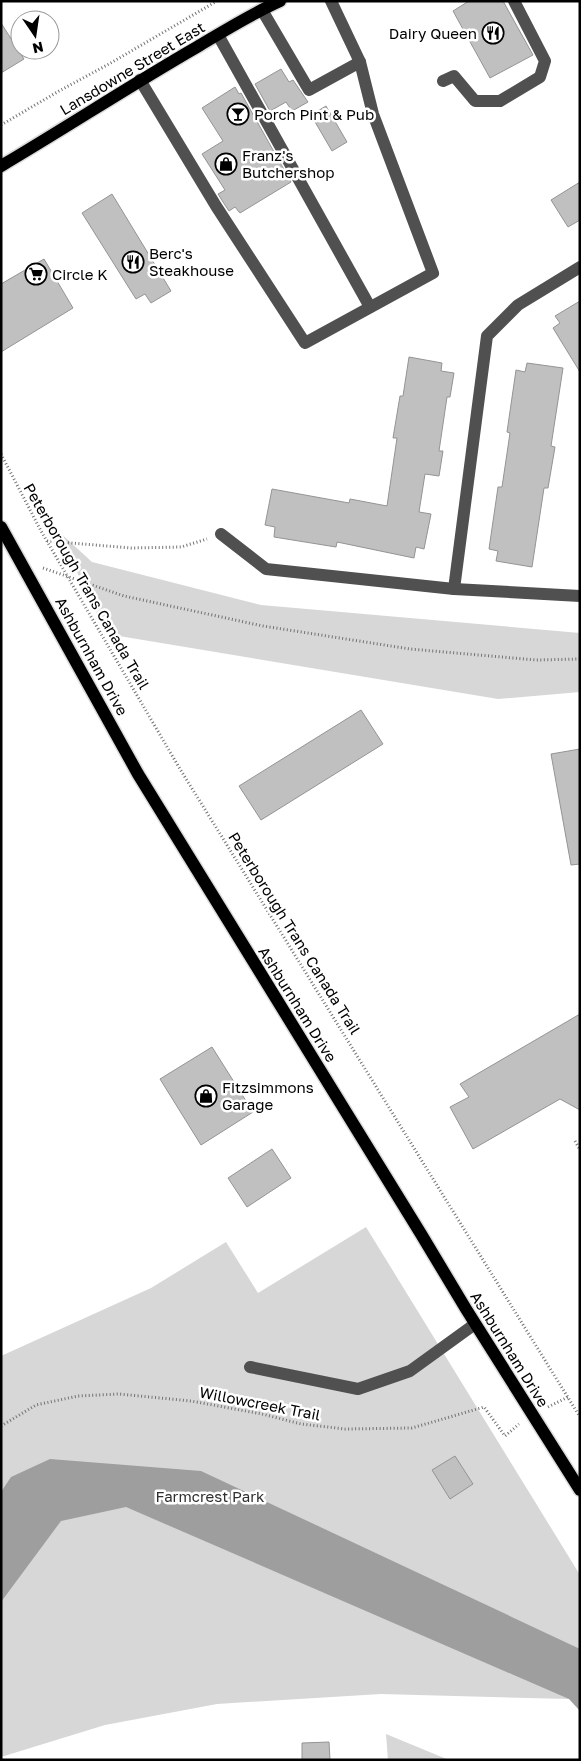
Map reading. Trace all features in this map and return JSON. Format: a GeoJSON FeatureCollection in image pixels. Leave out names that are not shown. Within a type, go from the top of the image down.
{"type":"FeatureCollection","features":[{"type":"Feature","properties":{"kind":"main road","name":"Lansdowne Street East"},"geometry":{"type":"LineString","coordinates":[[1,166],[77,121],[140,80],[280,1]]}},
{"type":"Feature","properties":{"kind":"main road","name":"Ashburnham Drive"},"geometry":{"type":"LineString","coordinates":[[1,527],[138,774],[475,1324],[580,1490]]}},
{"type":"Feature","properties":{"kind":"lane"},"geometry":{"type":"LineString","coordinates":[[140,80],[216,206],[305,343],[433,274],[372,114],[360,62],[331,1]]}},
{"type":"Feature","properties":{"kind":"lane"},"geometry":{"type":"LineString","coordinates":[[443,81],[454,76],[475,101],[500,101],[540,77],[545,61],[514,1]]}},
{"type":"Feature","properties":{"kind":"lane"},"geometry":{"type":"LineString","coordinates":[[262,10],[309,90],[360,62]]}},
{"type":"Feature","properties":{"kind":"lane"},"geometry":{"type":"LineString","coordinates":[[218,35],[370,308]]}},
{"type":"Feature","properties":{"kind":"lane"},"geometry":{"type":"LineString","coordinates":[[454,589],[487,336],[518,305],[580,267]]}},
{"type":"Feature","properties":{"kind":"lane"},"geometry":{"type":"LineString","coordinates":[[221,534],[266,569],[454,589],[580,596]]}},
{"type":"Feature","properties":{"kind":"lane"},"geometry":{"type":"LineString","coordinates":[[250,1367],[358,1389],[410,1371],[475,1324]]}},
{"type":"Feature","properties":{"kind":"path"},"geometry":{"type":"LineString","coordinates":[[1,125],[217,1]]}},
{"type":"Feature","properties":{"kind":"path","name":"Peterborough Trans Canada Trail"},"geometry":{"type":"LineString","coordinates":[[1,454],[47,541],[180,769],[580,1417]]}},
{"type":"Feature","properties":{"kind":"path"},"geometry":{"type":"LineString","coordinates":[[47,541],[132,548],[181,547],[221,534]]}},
{"type":"Feature","properties":{"kind":"path"},"geometry":{"type":"LineString","coordinates":[[19,559],[124,596],[283,629],[410,649],[536,660],[580,659]]}},
{"type":"Feature","properties":{"kind":"path"},"geometry":{"type":"LineString","coordinates":[[575,1141],[580,1150]]}},
{"type":"Feature","properties":{"kind":"path","name":"Willowcreek Trail"},"geometry":{"type":"LineString","coordinates":[[1,1426],[36,1405],[78,1396],[119,1394],[191,1401],[262,1414],[301,1424],[345,1429],[412,1428],[484,1407],[504,1436]]}},
{"type":"Feature","properties":{"kind":"green space"},"geometry":{"type":"Polygon","coordinates":[[[56,529],[92,562],[261,605],[580,633],[580,692],[498,699],[107,634],[56,529]]]}},
{"type":"Feature","properties":{"kind":"green space","name":"Farmcrest Park"},"geometry":{"type":"Polygon","coordinates":[[[366,1227],[580,1575],[580,1691],[569,1699],[381,1694],[217,1704],[105,1725],[1,1757],[1,1356],[151,1288],[226,1242],[258,1293],[366,1227]]]}},
{"type":"Feature","properties":{"kind":"green space"},"geometry":{"type":"Polygon","coordinates":[[[386,1734],[449,1760],[388,1760],[386,1734]]]}},
{"type":"Feature","properties":{"kind":"shaded area"},"geometry":{"type":"Polygon","coordinates":[[[50,1459],[201,1471],[580,1649],[580,1711],[569,1699],[126,1507],[61,1521],[1,1602],[1,1492],[11,1477],[50,1459]]]}},
{"type":"Feature","properties":{"kind":"building","name":"Dairy Queen"},"geometry":{"type":"Polygon","coordinates":[[[469,1],[503,1],[533,55],[490,78],[453,11],[469,1]]]}},
{"type":"Feature","properties":{"kind":"building"},"geometry":{"type":"Polygon","coordinates":[[[1,23],[10,37],[10,60],[22,60],[1,73],[1,23]]]}},
{"type":"Feature","properties":{"kind":"building"},"geometry":{"type":"Polygon","coordinates":[[[281,69],[289,82],[293,80],[308,102],[292,111],[286,102],[270,111],[255,84],[281,69]]]}},
{"type":"Feature","properties":{"kind":"building"},"geometry":{"type":"Polygon","coordinates":[[[235,87],[239,94],[241,93],[291,182],[240,213],[235,207],[229,211],[223,202],[218,194],[225,190],[202,154],[223,141],[202,108],[235,87]]]}},
{"type":"Feature","properties":{"kind":"building"},"geometry":{"type":"Polygon","coordinates":[[[326,106],[347,142],[332,151],[311,115],[326,106]]]}},
{"type":"Feature","properties":{"kind":"building"},"geometry":{"type":"Polygon","coordinates":[[[580,182],[580,220],[568,227],[551,200],[580,182]]]}},
{"type":"Feature","properties":{"kind":"building","name":"Berc's Steakhouse"},"geometry":{"type":"Polygon","coordinates":[[[112,194],[171,291],[151,303],[145,294],[136,299],[82,213],[112,194]]]}},
{"type":"Feature","properties":{"kind":"building"},"geometry":{"type":"Polygon","coordinates":[[[44,259],[73,308],[1,352],[1,284],[44,259]]]}},
{"type":"Feature","properties":{"kind":"building"},"geometry":{"type":"Polygon","coordinates":[[[580,301],[580,372],[553,328],[560,323],[555,316],[580,301]]]}},
{"type":"Feature","properties":{"kind":"building"},"geometry":{"type":"Polygon","coordinates":[[[409,357],[442,363],[441,371],[454,373],[450,397],[447,397],[439,451],[443,451],[439,476],[425,474],[419,512],[431,514],[424,549],[416,547],[414,558],[337,542],[336,547],[274,537],[275,527],[265,525],[272,489],[349,503],[350,499],[387,506],[397,438],[393,438],[400,396],[403,396],[409,357]]]}},
{"type":"Feature","properties":{"kind":"building"},"geometry":{"type":"Polygon","coordinates":[[[527,363],[563,368],[551,446],[555,447],[548,488],[544,488],[532,567],[496,561],[498,551],[489,549],[498,487],[502,487],[510,433],[507,432],[516,370],[525,372],[527,363]]]}},
{"type":"Feature","properties":{"kind":"building"},"geometry":{"type":"Polygon","coordinates":[[[361,710],[383,744],[261,820],[239,786],[361,710]]]}},
{"type":"Feature","properties":{"kind":"building"},"geometry":{"type":"Polygon","coordinates":[[[580,749],[580,864],[571,865],[551,754],[580,749]]]}},
{"type":"Feature","properties":{"kind":"building"},"geometry":{"type":"Polygon","coordinates":[[[580,1014],[580,1110],[560,1099],[473,1149],[450,1107],[469,1097],[460,1084],[580,1014]]]}},
{"type":"Feature","properties":{"kind":"building","name":"Fitzsimmons Garage"},"geometry":{"type":"Polygon","coordinates":[[[212,1047],[253,1112],[201,1145],[160,1079],[212,1047]]]}},
{"type":"Feature","properties":{"kind":"building"},"geometry":{"type":"Polygon","coordinates":[[[272,1149],[291,1178],[247,1207],[228,1178],[272,1149]]]}},
{"type":"Feature","properties":{"kind":"building"},"geometry":{"type":"Polygon","coordinates":[[[455,1456],[473,1484],[450,1499],[432,1470],[455,1456]]]}},
{"type":"Feature","properties":{"kind":"building"},"geometry":{"type":"Polygon","coordinates":[[[329,1742],[330,1760],[302,1760],[302,1743],[329,1742]]]}},
{"type":"Feature","properties":{"kind":"place","name":"Dairy Queen"},"geometry":{"type":"Point","coordinates":[493,33]}},
{"type":"Feature","properties":{"kind":"place","name":"Porch Pint & Pub"},"geometry":{"type":"Point","coordinates":[238,114]}},
{"type":"Feature","properties":{"kind":"place","name":"Franz's Butchershop"},"geometry":{"type":"Point","coordinates":[226,164]}},
{"type":"Feature","properties":{"kind":"place","name":"Berc's Steakhouse"},"geometry":{"type":"Point","coordinates":[133,262]}},
{"type":"Feature","properties":{"kind":"place","name":"Circle K"},"geometry":{"type":"Point","coordinates":[36,274]}},
{"type":"Feature","properties":{"kind":"place","name":"Fitzsimmons Garage"},"geometry":{"type":"Point","coordinates":[206,1096]}}]}
